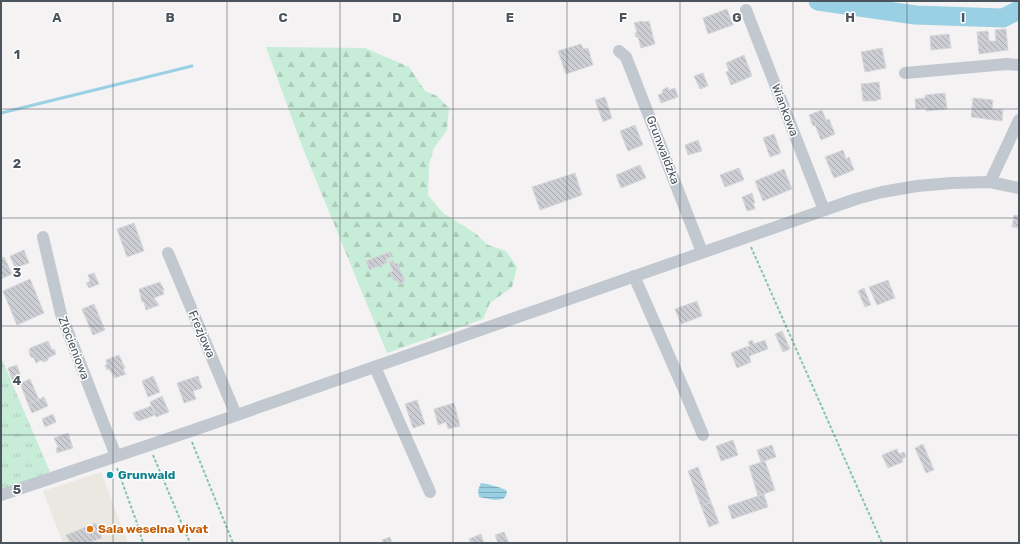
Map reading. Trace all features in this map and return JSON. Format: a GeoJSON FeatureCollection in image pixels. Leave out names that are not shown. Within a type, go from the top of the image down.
{"type":"FeatureCollection","features":[{"type":"Feature","properties":{"kind":"street","name":"Wiankowa"},"geometry":{"type":"LineString","coordinates":[[746,10],[824,210]]}},
{"type":"Feature","properties":{"kind":"street","name":"Grunwaldzka"},"geometry":{"type":"LineString","coordinates":[[619,51],[626,57],[702,252]]}},
{"type":"Feature","properties":{"kind":"street"},"geometry":{"type":"LineString","coordinates":[[905,74],[1007,64],[1019,65]]}},
{"type":"Feature","properties":{"kind":"street"},"geometry":{"type":"LineString","coordinates":[[990,182],[1019,120]]}},
{"type":"Feature","properties":{"kind":"street"},"geometry":{"type":"LineString","coordinates":[[1,495],[236,416],[746,236],[882,192],[916,186],[952,183],[990,182],[1019,188]]}},
{"type":"Feature","properties":{"kind":"street","name":"Złocieniowa"},"geometry":{"type":"LineString","coordinates":[[43,237],[61,314],[114,457]]}},
{"type":"Feature","properties":{"kind":"street","name":"Frezjowa"},"geometry":{"type":"LineString","coordinates":[[168,253],[236,416]]}},
{"type":"Feature","properties":{"kind":"street"},"geometry":{"type":"LineString","coordinates":[[634,276],[703,435]]}},
{"type":"Feature","properties":{"kind":"street"},"geometry":{"type":"LineString","coordinates":[[375,366],[430,492]]}},
{"type":"Feature","properties":{"kind":"path"},"geometry":{"type":"LineString","coordinates":[[746,236],[882,543]]}},
{"type":"Feature","properties":{"kind":"path"},"geometry":{"type":"LineString","coordinates":[[188,432],[232,543]]}},
{"type":"Feature","properties":{"kind":"path"},"geometry":{"type":"LineString","coordinates":[[147,446],[152,453],[190,543]]}},
{"type":"Feature","properties":{"kind":"path"},"geometry":{"type":"LineString","coordinates":[[114,457],[143,543]]}},
{"type":"Feature","properties":{"kind":"shaded area"},"geometry":{"type":"Polygon","coordinates":[[[101,472],[128,543],[63,543],[43,491],[101,472]]]}},
{"type":"Feature","properties":{"kind":"green space"},"geometry":{"type":"Polygon","coordinates":[[[266,47],[365,48],[409,67],[425,91],[437,96],[449,108],[447,130],[434,148],[429,164],[428,195],[443,213],[475,233],[488,245],[506,251],[517,267],[512,287],[490,303],[483,319],[387,353],[302,146],[266,47]]]}},
{"type":"Feature","properties":{"kind":"green space"},"geometry":{"type":"Polygon","coordinates":[[[1,357],[50,472],[1,490],[1,357]]]}},
{"type":"Feature","properties":{"kind":"water"},"geometry":{"type":"Polygon","coordinates":[[[481,483],[507,491],[506,496],[503,499],[495,500],[479,497],[478,490],[481,483]]]}},
{"type":"Feature","properties":{"kind":"building"},"geometry":{"type":"Polygon","coordinates":[[[727,9],[733,25],[708,34],[703,18],[727,9]]]}},
{"type":"Feature","properties":{"kind":"building"},"geometry":{"type":"Polygon","coordinates":[[[649,21],[655,44],[641,48],[638,37],[636,37],[635,33],[637,32],[634,23],[649,21]]]}},
{"type":"Feature","properties":{"kind":"building"},"geometry":{"type":"Polygon","coordinates":[[[1006,29],[1008,50],[979,54],[977,32],[988,31],[989,41],[996,41],[995,30],[1006,29]]]}},
{"type":"Feature","properties":{"kind":"building"},"geometry":{"type":"Polygon","coordinates":[[[949,34],[951,48],[931,50],[930,36],[949,34]]]}},
{"type":"Feature","properties":{"kind":"building"},"geometry":{"type":"Polygon","coordinates":[[[581,44],[583,49],[588,48],[593,65],[566,74],[558,51],[581,44]]]}},
{"type":"Feature","properties":{"kind":"building"},"geometry":{"type":"Polygon","coordinates":[[[882,48],[886,68],[865,72],[861,52],[882,48]]]}},
{"type":"Feature","properties":{"kind":"building"},"geometry":{"type":"Polygon","coordinates":[[[744,55],[752,76],[731,85],[726,72],[729,71],[726,63],[744,55]]]}},
{"type":"Feature","properties":{"kind":"building"},"geometry":{"type":"Polygon","coordinates":[[[703,73],[708,86],[700,89],[694,76],[703,73]]]}},
{"type":"Feature","properties":{"kind":"building"},"geometry":{"type":"Polygon","coordinates":[[[879,82],[881,99],[877,101],[863,101],[861,84],[879,82]]]}},
{"type":"Feature","properties":{"kind":"building"},"geometry":{"type":"Polygon","coordinates":[[[668,87],[669,90],[675,88],[678,97],[661,103],[658,95],[663,93],[662,90],[668,87]]]}},
{"type":"Feature","properties":{"kind":"building"},"geometry":{"type":"Polygon","coordinates":[[[945,93],[947,109],[926,111],[926,108],[916,109],[915,99],[925,98],[925,95],[945,93]]]}},
{"type":"Feature","properties":{"kind":"building"},"geometry":{"type":"Polygon","coordinates":[[[605,97],[612,118],[603,122],[595,100],[605,97]]]}},
{"type":"Feature","properties":{"kind":"building"},"geometry":{"type":"Polygon","coordinates":[[[973,98],[993,100],[992,109],[1003,110],[1002,121],[971,117],[973,98]]]}},
{"type":"Feature","properties":{"kind":"building"},"geometry":{"type":"Polygon","coordinates":[[[822,110],[826,120],[829,119],[835,134],[821,140],[809,115],[822,110]]]}},
{"type":"Feature","properties":{"kind":"building"},"geometry":{"type":"Polygon","coordinates":[[[635,125],[643,145],[628,151],[620,131],[635,125]]]}},
{"type":"Feature","properties":{"kind":"building"},"geometry":{"type":"Polygon","coordinates":[[[774,134],[781,153],[770,157],[763,138],[774,134]]]}},
{"type":"Feature","properties":{"kind":"building"},"geometry":{"type":"Polygon","coordinates":[[[698,140],[702,151],[688,155],[685,145],[698,140]]]}},
{"type":"Feature","properties":{"kind":"building"},"geometry":{"type":"Polygon","coordinates":[[[843,150],[846,159],[849,157],[854,170],[834,178],[825,157],[843,150]]]}},
{"type":"Feature","properties":{"kind":"building"},"geometry":{"type":"Polygon","coordinates":[[[640,165],[646,178],[621,188],[616,175],[640,165]]]}},
{"type":"Feature","properties":{"kind":"building"},"geometry":{"type":"Polygon","coordinates":[[[739,168],[744,180],[725,187],[720,175],[739,168]]]}},
{"type":"Feature","properties":{"kind":"building"},"geometry":{"type":"Polygon","coordinates":[[[784,169],[792,189],[763,201],[755,181],[784,169]]]}},
{"type":"Feature","properties":{"kind":"building"},"geometry":{"type":"Polygon","coordinates":[[[575,173],[582,195],[540,210],[532,187],[575,173]]]}},
{"type":"Feature","properties":{"kind":"building"},"geometry":{"type":"Polygon","coordinates":[[[752,193],[755,209],[747,211],[742,197],[752,193]]]}},
{"type":"Feature","properties":{"kind":"building"},"geometry":{"type":"Polygon","coordinates":[[[1014,215],[1019,216],[1019,228],[1012,227],[1014,215]]]}},
{"type":"Feature","properties":{"kind":"building"},"geometry":{"type":"Polygon","coordinates":[[[134,223],[144,251],[127,257],[117,229],[134,223]]]}},
{"type":"Feature","properties":{"kind":"building"},"geometry":{"type":"Polygon","coordinates":[[[24,250],[29,263],[15,268],[10,256],[24,250]]]}},
{"type":"Feature","properties":{"kind":"building"},"geometry":{"type":"Polygon","coordinates":[[[389,252],[391,257],[386,259],[387,263],[369,270],[366,261],[389,252]]]}},
{"type":"Feature","properties":{"kind":"building"},"geometry":{"type":"Polygon","coordinates":[[[4,257],[12,274],[1,279],[1,258],[4,257]]]}},
{"type":"Feature","properties":{"kind":"building"},"geometry":{"type":"Polygon","coordinates":[[[393,260],[395,264],[397,263],[405,281],[399,284],[397,280],[394,281],[390,272],[393,271],[389,262],[393,260]]]}},
{"type":"Feature","properties":{"kind":"building"},"geometry":{"type":"Polygon","coordinates":[[[94,273],[99,284],[89,288],[86,283],[90,281],[88,275],[94,273]]]}},
{"type":"Feature","properties":{"kind":"building"},"geometry":{"type":"Polygon","coordinates":[[[30,279],[44,313],[17,325],[3,291],[30,279]]]}},
{"type":"Feature","properties":{"kind":"building"},"geometry":{"type":"Polygon","coordinates":[[[888,280],[895,298],[877,305],[869,287],[888,280]]]}},
{"type":"Feature","properties":{"kind":"building"},"geometry":{"type":"Polygon","coordinates":[[[160,282],[164,290],[164,294],[154,298],[159,305],[146,310],[144,302],[142,302],[139,289],[160,282]]]}},
{"type":"Feature","properties":{"kind":"building"},"geometry":{"type":"Polygon","coordinates":[[[864,288],[871,305],[865,307],[858,291],[864,288]]]}},
{"type":"Feature","properties":{"kind":"building"},"geometry":{"type":"Polygon","coordinates":[[[697,301],[702,316],[681,324],[675,309],[697,301]]]}},
{"type":"Feature","properties":{"kind":"building"},"geometry":{"type":"Polygon","coordinates":[[[94,304],[105,330],[93,335],[82,309],[94,304]]]}},
{"type":"Feature","properties":{"kind":"building"},"geometry":{"type":"Polygon","coordinates":[[[782,331],[790,349],[783,352],[775,334],[782,331]]]}},
{"type":"Feature","properties":{"kind":"building"},"geometry":{"type":"Polygon","coordinates":[[[752,340],[754,344],[765,340],[768,349],[749,356],[746,347],[750,346],[748,342],[752,340]]]}},
{"type":"Feature","properties":{"kind":"building"},"geometry":{"type":"Polygon","coordinates":[[[48,341],[52,350],[54,349],[56,354],[44,362],[41,360],[36,363],[29,352],[30,348],[48,341]]]}},
{"type":"Feature","properties":{"kind":"building"},"geometry":{"type":"Polygon","coordinates":[[[746,347],[751,362],[737,368],[731,353],[746,347]]]}},
{"type":"Feature","properties":{"kind":"building"},"geometry":{"type":"Polygon","coordinates":[[[119,355],[126,374],[115,378],[109,369],[107,370],[105,365],[107,365],[106,360],[119,355]]]}},
{"type":"Feature","properties":{"kind":"building"},"geometry":{"type":"Polygon","coordinates":[[[17,365],[21,377],[12,380],[8,368],[17,365]]]}},
{"type":"Feature","properties":{"kind":"building"},"geometry":{"type":"Polygon","coordinates":[[[153,376],[160,392],[148,397],[142,381],[153,376]]]}},
{"type":"Feature","properties":{"kind":"building"},"geometry":{"type":"Polygon","coordinates":[[[198,376],[202,388],[193,391],[196,399],[184,403],[177,383],[198,376]]]}},
{"type":"Feature","properties":{"kind":"building"},"geometry":{"type":"Polygon","coordinates":[[[30,379],[39,400],[28,404],[20,383],[30,379]]]}},
{"type":"Feature","properties":{"kind":"building"},"geometry":{"type":"Polygon","coordinates":[[[162,396],[169,412],[156,417],[150,402],[162,396]]]}},
{"type":"Feature","properties":{"kind":"building"},"geometry":{"type":"Polygon","coordinates":[[[44,397],[48,406],[32,413],[28,404],[44,397]]]}},
{"type":"Feature","properties":{"kind":"building"},"geometry":{"type":"Polygon","coordinates":[[[417,400],[425,424],[413,428],[405,404],[417,400]]]}},
{"type":"Feature","properties":{"kind":"building"},"geometry":{"type":"Polygon","coordinates":[[[454,403],[460,426],[448,429],[446,422],[438,425],[434,409],[454,403]]]}},
{"type":"Feature","properties":{"kind":"building"},"geometry":{"type":"Polygon","coordinates":[[[151,406],[155,415],[139,421],[136,419],[133,413],[151,406]]]}},
{"type":"Feature","properties":{"kind":"building"},"geometry":{"type":"Polygon","coordinates":[[[53,414],[56,422],[45,427],[42,419],[53,414]]]}},
{"type":"Feature","properties":{"kind":"building"},"geometry":{"type":"Polygon","coordinates":[[[68,433],[73,448],[57,453],[56,448],[58,447],[54,438],[68,433]]]}},
{"type":"Feature","properties":{"kind":"building"},"geometry":{"type":"Polygon","coordinates":[[[733,440],[738,455],[721,461],[716,446],[733,440]]]}},
{"type":"Feature","properties":{"kind":"building"},"geometry":{"type":"Polygon","coordinates":[[[923,444],[934,470],[926,473],[915,448],[923,444]]]}},
{"type":"Feature","properties":{"kind":"building"},"geometry":{"type":"Polygon","coordinates":[[[772,445],[776,457],[761,462],[757,450],[772,445]]]}},
{"type":"Feature","properties":{"kind":"building"},"geometry":{"type":"Polygon","coordinates":[[[897,449],[899,454],[904,452],[906,457],[902,459],[903,462],[888,468],[882,455],[897,449]]]}},
{"type":"Feature","properties":{"kind":"building"},"geometry":{"type":"Polygon","coordinates":[[[765,461],[775,490],[758,496],[749,466],[765,461]]]}},
{"type":"Feature","properties":{"kind":"building"},"geometry":{"type":"Polygon","coordinates":[[[698,467],[711,502],[701,506],[688,471],[698,467]]]}},
{"type":"Feature","properties":{"kind":"building"},"geometry":{"type":"Polygon","coordinates":[[[764,494],[768,507],[732,519],[728,506],[764,494]]]}},
{"type":"Feature","properties":{"kind":"building"},"geometry":{"type":"Polygon","coordinates":[[[711,502],[719,523],[709,527],[701,506],[711,502]]]}},
{"type":"Feature","properties":{"kind":"building","name":"Sala weselna Vivat"},"geometry":{"type":"Polygon","coordinates":[[[96,523],[102,538],[88,543],[70,543],[66,535],[96,523]]]}},
{"type":"Feature","properties":{"kind":"building"},"geometry":{"type":"Polygon","coordinates":[[[504,532],[509,543],[498,543],[495,535],[504,532]]]}},
{"type":"Feature","properties":{"kind":"building"},"geometry":{"type":"Polygon","coordinates":[[[481,534],[484,543],[471,543],[469,539],[481,534]]]}},
{"type":"Feature","properties":{"kind":"building"},"geometry":{"type":"Polygon","coordinates":[[[390,537],[392,543],[383,543],[382,540],[390,537]]]}},
{"type":"Feature","properties":{"kind":"waterway"},"geometry":{"type":"LineString","coordinates":[[818,1],[915,15],[1003,18],[1019,10]]}},
{"type":"Feature","properties":{"kind":"waterway"},"geometry":{"type":"LineString","coordinates":[[1,113],[192,66]]}},
{"type":"Feature","properties":{"kind":"place","name":"Grunwald"},"geometry":{"type":"Point","coordinates":[110,475]}},
{"type":"Feature","properties":{"kind":"place","name":"Sala weselna Vivat"},"geometry":{"type":"Point","coordinates":[90,529]}}]}
